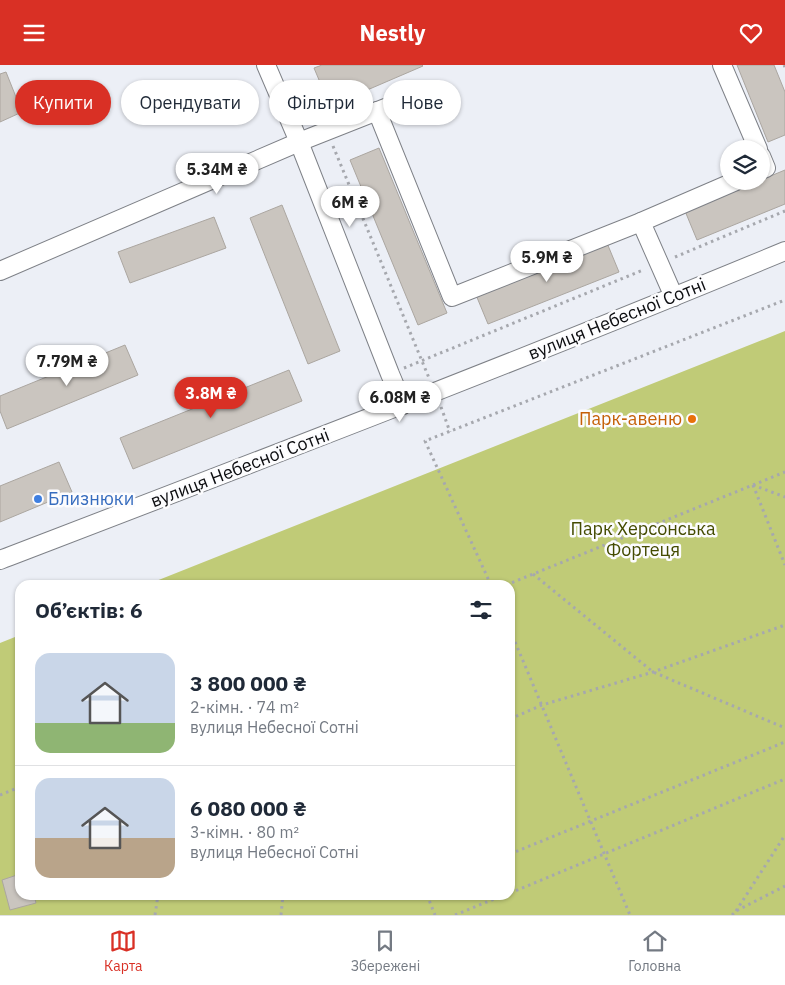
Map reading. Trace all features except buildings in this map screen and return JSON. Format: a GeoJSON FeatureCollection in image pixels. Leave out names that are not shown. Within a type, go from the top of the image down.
{"type":"FeatureCollection","features":[{"type":"Feature","properties":{"kind":"street"},"geometry":{"type":"LineString","coordinates":[[266,65],[299,142],[403,405]]}},
{"type":"Feature","properties":{"kind":"street"},"geometry":{"type":"LineString","coordinates":[[722,65],[754,140]]}},
{"type":"Feature","properties":{"kind":"street"},"geometry":{"type":"LineString","coordinates":[[0,271],[299,142],[383,109]]}},
{"type":"Feature","properties":{"kind":"street"},"geometry":{"type":"LineString","coordinates":[[377,111],[452,297],[641,222],[720,188]]}},
{"type":"Feature","properties":{"kind":"street"},"geometry":{"type":"LineString","coordinates":[[641,222],[674,297]]}},
{"type":"Feature","properties":{"kind":"street","name":"вулиця Небесної Сотні"},"geometry":{"type":"LineString","coordinates":[[0,561],[403,405],[785,251]]}},
{"type":"Feature","properties":{"kind":"path"},"geometry":{"type":"LineString","coordinates":[[327,131],[450,432]]}},
{"type":"Feature","properties":{"kind":"path"},"geometry":{"type":"LineString","coordinates":[[390,374],[785,211]]}},
{"type":"Feature","properties":{"kind":"path"},"geometry":{"type":"LineString","coordinates":[[489,580],[425,441],[785,300]]}},
{"type":"Feature","properties":{"kind":"path"},"geometry":{"type":"LineString","coordinates":[[515,581],[785,472]]}},
{"type":"Feature","properties":{"kind":"path"},"geometry":{"type":"LineString","coordinates":[[753,485],[785,497]]}},
{"type":"Feature","properties":{"kind":"path"},"geometry":{"type":"LineString","coordinates":[[753,485],[785,565]]}},
{"type":"Feature","properties":{"kind":"path"},"geometry":{"type":"LineString","coordinates":[[533,574],[653,672],[785,728]]}},
{"type":"Feature","properties":{"kind":"path"},"geometry":{"type":"LineString","coordinates":[[515,717],[542,705],[653,672],[785,625]]}},
{"type":"Feature","properties":{"kind":"path"},"geometry":{"type":"LineString","coordinates":[[515,641],[630,915]]}},
{"type":"Feature","properties":{"kind":"path"},"geometry":{"type":"LineString","coordinates":[[515,853],[785,741]]}},
{"type":"Feature","properties":{"kind":"path"},"geometry":{"type":"LineString","coordinates":[[515,891],[785,779]]}},
{"type":"Feature","properties":{"kind":"path"},"geometry":{"type":"LineString","coordinates":[[0,795],[15,789]]}},
{"type":"Feature","properties":{"kind":"path"},"geometry":{"type":"LineString","coordinates":[[732,915],[785,835]]}},
{"type":"Feature","properties":{"kind":"path"},"geometry":{"type":"LineString","coordinates":[[736,911],[785,886]]}},
{"type":"Feature","properties":{"kind":"path"},"geometry":{"type":"LineString","coordinates":[[155,915],[157,900]]}},
{"type":"Feature","properties":{"kind":"path"},"geometry":{"type":"LineString","coordinates":[[281,915],[282,900]]}},
{"type":"Feature","properties":{"kind":"path"},"geometry":{"type":"LineString","coordinates":[[429,900],[435,915]]}},
{"type":"Feature","properties":{"kind":"path"},"geometry":{"type":"LineString","coordinates":[[456,915],[492,900]]}},
{"type":"Feature","properties":{"kind":"green space","name":"Парк Херсонська Фортеця"},"geometry":{"type":"Polygon","coordinates":[[[785,331],[785,915],[0,915],[0,643],[15,637],[15,900],[515,900],[515,580],[159,580],[785,331]]]}},
{"type":"Feature","properties":{"kind":"place","name":"Парк-авеню"},"geometry":{"type":"Point","coordinates":[692,419]}},
{"type":"Feature","properties":{"kind":"place","name":"Близнюки"},"geometry":{"type":"Point","coordinates":[38,499]}}]}
